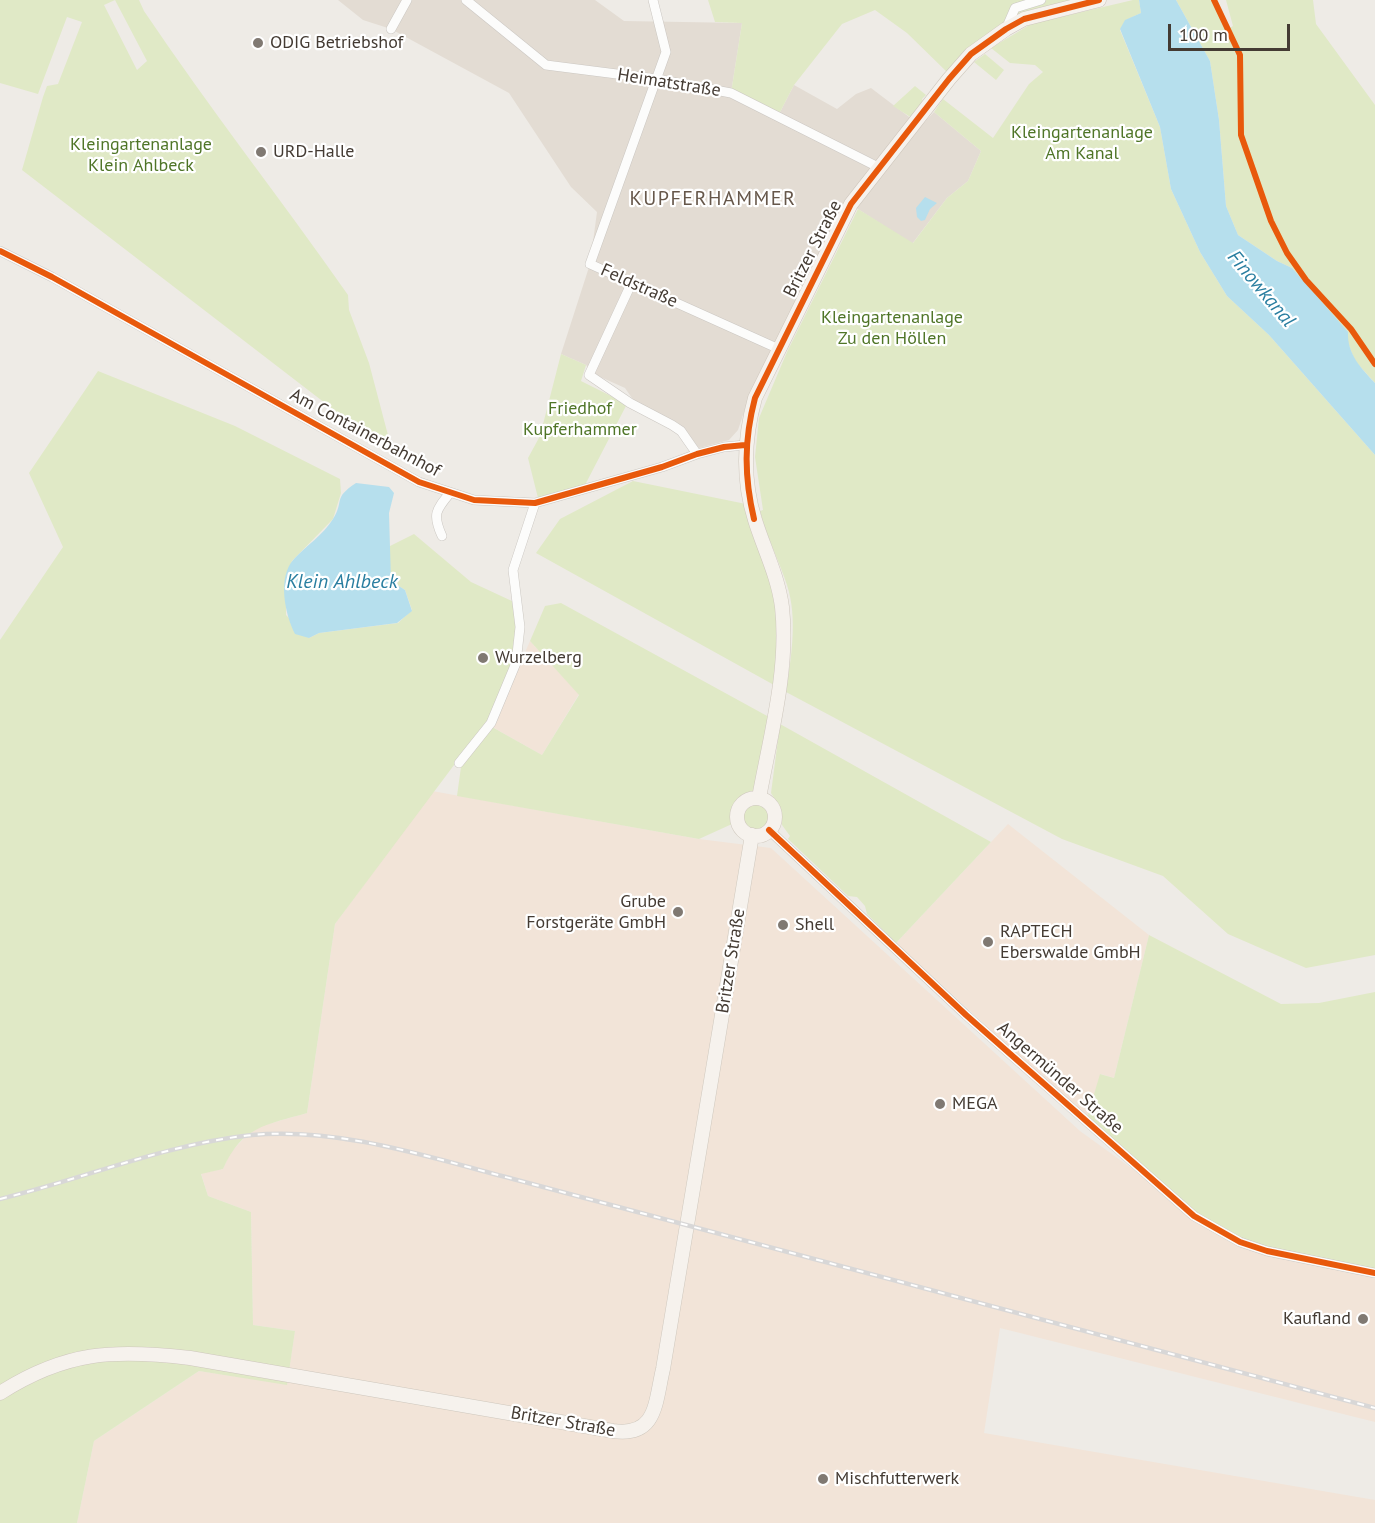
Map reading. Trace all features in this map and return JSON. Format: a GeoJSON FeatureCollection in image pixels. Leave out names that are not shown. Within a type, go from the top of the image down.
{"type":"FeatureCollection","features":[{"type":"Feature","properties":{"kind":"main road","name":"Britzer Straße"},"geometry":{"type":"LineString","coordinates":[[759,798],[779,682],[783,630],[779,590],[751,504],[745,461],[755,398],[850,204],[971,54],[1024,19],[1099,0]]}},
{"type":"Feature","properties":{"kind":"main road"},"geometry":{"type":"LineString","coordinates":[[759,798],[773,808],[775,820],[769,830],[762,835],[752,835],[742,829],[737,815],[745,802],[759,798]]}},
{"type":"Feature","properties":{"kind":"main road","name":"Britzer Straße"},"geometry":{"type":"LineString","coordinates":[[0,1393],[60,1363],[102,1353],[148,1353],[190,1358],[612,1431],[637,1431],[646,1425],[652,1417],[663,1369],[752,835]]}},
{"type":"Feature","properties":{"kind":"street"},"geometry":{"type":"LineString","coordinates":[[391,28],[407,0]]}},
{"type":"Feature","properties":{"kind":"street","name":"Heimatstraße"},"geometry":{"type":"LineString","coordinates":[[466,0],[546,65],[656,79],[731,93],[878,167]]}},
{"type":"Feature","properties":{"kind":"street","name":"Feldstraße"},"geometry":{"type":"LineString","coordinates":[[653,0],[666,52],[590,264],[779,349]]}},
{"type":"Feature","properties":{"kind":"street"},"geometry":{"type":"LineString","coordinates":[[1006,29],[1015,8],[1041,0]]}},
{"type":"Feature","properties":{"kind":"street","name":"Am Containerbahnhof"},"geometry":{"type":"LineString","coordinates":[[0,251],[52,277],[419,482],[450,493],[488,502],[535,503],[662,467],[697,454],[724,447],[746,445]]}},
{"type":"Feature","properties":{"kind":"street"},"geometry":{"type":"LineString","coordinates":[[632,282],[589,375],[630,403],[681,430],[697,454]]}},
{"type":"Feature","properties":{"kind":"street"},"geometry":{"type":"LineString","coordinates":[[442,536],[436,524],[436,510],[450,493]]}},
{"type":"Feature","properties":{"kind":"street"},"geometry":{"type":"LineString","coordinates":[[459,763],[491,723],[516,663],[520,627],[513,570],[535,503]]}},
{"type":"Feature","properties":{"kind":"street","name":"Angermünder Straße"},"geometry":{"type":"LineString","coordinates":[[769,830],[966,1015],[1194,1216],[1240,1242],[1267,1251],[1375,1273]]}},
{"type":"Feature","properties":{"kind":"shaded area"},"geometry":{"type":"Polygon","coordinates":[[[338,0],[595,0],[624,21],[742,23],[731,93],[778,116],[794,85],[837,109],[856,94],[871,88],[921,126],[934,112],[981,151],[968,181],[947,198],[912,244],[847,202],[750,394],[738,430],[729,440],[699,448],[678,423],[636,404],[625,388],[596,375],[586,365],[561,354],[590,264],[597,212],[571,187],[509,93],[391,29],[363,20],[338,0]]]}},
{"type":"Feature","properties":{"kind":"shaded area"},"geometry":{"type":"Polygon","coordinates":[[[530,641],[579,694],[542,755],[492,727],[530,641]]]}},
{"type":"Feature","properties":{"kind":"shaded area"},"geometry":{"type":"Polygon","coordinates":[[[432,791],[699,839],[771,848],[1080,1131],[1174,1199],[1375,1272],[1375,1422],[1000,1328],[984,1433],[1375,1500],[1375,1523],[77,1523],[94,1441],[199,1371],[287,1384],[295,1331],[253,1325],[251,1212],[208,1196],[201,1173],[223,1169],[230,1153],[254,1128],[307,1113],[335,924],[432,791]]]}},
{"type":"Feature","properties":{"kind":"shaded area"},"geometry":{"type":"Polygon","coordinates":[[[1008,824],[1149,935],[1114,1078],[1101,1074],[1087,1118],[896,943],[1008,824]]]}},
{"type":"Feature","properties":{"kind":"green space","name":"Kleingartenanlage Klein Ahlbeck"},"geometry":{"type":"Polygon","coordinates":[[[0,0],[115,0],[139,0],[144,11],[194,83],[348,295],[349,310],[369,363],[389,439],[377,443],[22,170],[47,86],[58,84],[82,22],[67,17],[38,94],[0,83],[0,0]],[[115,0],[104,5],[137,70],[147,61],[115,0]]]}},
{"type":"Feature","properties":{"kind":"green space"},"geometry":{"type":"Polygon","coordinates":[[[708,0],[1078,0],[1024,16],[949,74],[907,33],[875,10],[842,24],[794,85],[778,116],[731,93],[742,23],[715,22],[708,0]]]}},
{"type":"Feature","properties":{"kind":"green space"},"geometry":{"type":"Polygon","coordinates":[[[1139,0],[1141,13],[1126,20],[1120,30],[1160,127],[1171,189],[1200,252],[1227,296],[1269,335],[1375,455],[1375,955],[1306,968],[1228,934],[1163,876],[1062,839],[786,692],[790,666],[792,611],[787,585],[760,511],[763,510],[755,457],[759,418],[787,352],[858,209],[913,243],[947,198],[968,181],[981,151],[934,112],[943,99],[993,138],[1029,84],[1043,72],[1035,65],[1010,63],[991,48],[1031,24],[1139,0]]]}},
{"type":"Feature","properties":{"kind":"green space"},"geometry":{"type":"Polygon","coordinates":[[[1176,0],[1214,0],[1228,29],[1233,26],[1226,0],[1313,0],[1316,24],[1375,105],[1375,383],[1355,361],[1347,341],[1292,268],[1277,261],[1238,235],[1226,206],[1219,120],[1210,61],[1176,0]]]}},
{"type":"Feature","properties":{"kind":"green space"},"geometry":{"type":"Polygon","coordinates":[[[985,54],[1004,70],[996,80],[974,62],[985,54]]]}},
{"type":"Feature","properties":{"kind":"green space"},"geometry":{"type":"Polygon","coordinates":[[[915,86],[926,95],[922,99],[924,104],[912,118],[893,106],[915,86]]]}},
{"type":"Feature","properties":{"kind":"green space","name":"Friedhof Kupferhammer"},"geometry":{"type":"Polygon","coordinates":[[[561,354],[586,365],[581,381],[627,404],[585,485],[538,498],[528,458],[540,436],[561,354]]]}},
{"type":"Feature","properties":{"kind":"green space"},"geometry":{"type":"Polygon","coordinates":[[[98,371],[235,426],[340,479],[341,493],[333,519],[292,561],[286,578],[286,615],[309,638],[319,633],[398,623],[412,610],[405,590],[391,581],[388,547],[414,534],[471,582],[514,602],[516,628],[512,661],[487,721],[335,924],[307,1113],[257,1129],[238,1144],[223,1169],[201,1174],[208,1196],[251,1212],[253,1325],[295,1331],[287,1385],[199,1371],[94,1441],[77,1523],[0,1523],[0,640],[63,547],[29,473],[98,371]]]}},
{"type":"Feature","properties":{"kind":"green space"},"geometry":{"type":"Polygon","coordinates":[[[633,481],[746,504],[771,574],[780,637],[774,685],[536,553],[560,519],[633,481]]]}},
{"type":"Feature","properties":{"kind":"green space"},"geometry":{"type":"Polygon","coordinates":[[[561,603],[769,717],[754,790],[737,806],[732,824],[699,839],[457,796],[461,767],[492,727],[542,755],[579,695],[530,641],[545,606],[561,603]]]}},
{"type":"Feature","properties":{"kind":"green space"},"geometry":{"type":"Polygon","coordinates":[[[780,724],[991,842],[896,943],[867,914],[865,906],[857,897],[848,896],[788,839],[790,836],[782,825],[781,809],[771,793],[780,724]]]}},
{"type":"Feature","properties":{"kind":"green space"},"geometry":{"type":"Polygon","coordinates":[[[756,804],[765,808],[769,817],[765,826],[756,830],[747,826],[743,817],[747,808],[756,804]]]}},
{"type":"Feature","properties":{"kind":"green space"},"geometry":{"type":"Polygon","coordinates":[[[1149,935],[1281,1004],[1319,1003],[1375,992],[1375,1272],[1288,1256],[1216,1230],[1087,1118],[1100,1074],[1114,1078],[1149,935]]]}},
{"type":"Feature","properties":{"kind":"water","name":"Finowkanal"},"geometry":{"type":"Polygon","coordinates":[[[1139,0],[1176,0],[1210,61],[1219,120],[1226,206],[1238,235],[1277,261],[1292,268],[1348,332],[1352,354],[1375,383],[1375,455],[1269,335],[1227,296],[1200,252],[1171,189],[1160,127],[1120,29],[1125,20],[1141,13],[1139,0]]]}},
{"type":"Feature","properties":{"kind":"water"},"geometry":{"type":"Polygon","coordinates":[[[925,197],[937,203],[930,209],[925,220],[921,221],[917,217],[916,208],[925,197]]]}},
{"type":"Feature","properties":{"kind":"water","name":"Klein Ahlbeck"},"geometry":{"type":"Polygon","coordinates":[[[356,483],[389,487],[394,493],[389,513],[391,581],[405,590],[412,611],[397,623],[319,633],[309,638],[295,634],[284,596],[284,585],[289,567],[294,559],[329,525],[336,513],[341,496],[356,483]]]}},
{"type":"Feature","properties":{"kind":"railway"},"geometry":{"type":"LineString","coordinates":[[0,1199],[156,1154],[220,1140],[252,1135],[285,1134],[352,1140],[452,1163],[1375,1408]]}},
{"type":"Feature","properties":{"kind":"cycle path"},"geometry":{"type":"LineString","coordinates":[[754,519],[748,488],[747,443],[755,398],[851,204],[971,54],[1024,19],[1099,0]]}},
{"type":"Feature","properties":{"kind":"cycle path"},"geometry":{"type":"LineString","coordinates":[[1214,0],[1240,55],[1241,135],[1271,221],[1287,253],[1306,280],[1351,329],[1375,364]]}},
{"type":"Feature","properties":{"kind":"cycle path"},"geometry":{"type":"LineString","coordinates":[[0,251],[52,277],[419,482],[474,500],[535,503],[662,467],[697,454],[724,447],[745,445]]}},
{"type":"Feature","properties":{"kind":"cycle path"},"geometry":{"type":"LineString","coordinates":[[769,830],[966,1015],[1194,1216],[1240,1242],[1267,1251],[1375,1273]]}},
{"type":"Feature","properties":{"kind":"place","name":"ODIG Betriebshof"},"geometry":{"type":"Point","coordinates":[258,43]}},
{"type":"Feature","properties":{"kind":"place","name":"URD-Halle"},"geometry":{"type":"Point","coordinates":[261,152]}},
{"type":"Feature","properties":{"kind":"place","name":"Wurzelberg"},"geometry":{"type":"Point","coordinates":[483,658]}},
{"type":"Feature","properties":{"kind":"place","name":"Grube Forstgeräte GmbH"},"geometry":{"type":"Point","coordinates":[678,912]}},
{"type":"Feature","properties":{"kind":"place","name":"Shell"},"geometry":{"type":"Point","coordinates":[783,925]}},
{"type":"Feature","properties":{"kind":"place","name":"RAPTECH Eberswalde GmbH"},"geometry":{"type":"Point","coordinates":[988,942]}},
{"type":"Feature","properties":{"kind":"place","name":"MEGA"},"geometry":{"type":"Point","coordinates":[940,1104]}},
{"type":"Feature","properties":{"kind":"place","name":"Kaufland"},"geometry":{"type":"Point","coordinates":[1363,1319]}},
{"type":"Feature","properties":{"kind":"place","name":"Mischfutterwerk"},"geometry":{"type":"Point","coordinates":[823,1479]}},
{"type":"Feature","properties":{"kind":"district","name":"KUPFERHAMMER"},"geometry":{"type":"Point","coordinates":[713,199]}},
{"type":"Feature","properties":{"kind":"park label","name":"Kleingartenanlage Am Kanal"},"geometry":{"type":"Point","coordinates":[1082,143]}},
{"type":"Feature","properties":{"kind":"park label","name":"Kleingartenanlage Zu den Höllen"},"geometry":{"type":"Point","coordinates":[892,328]}}]}
